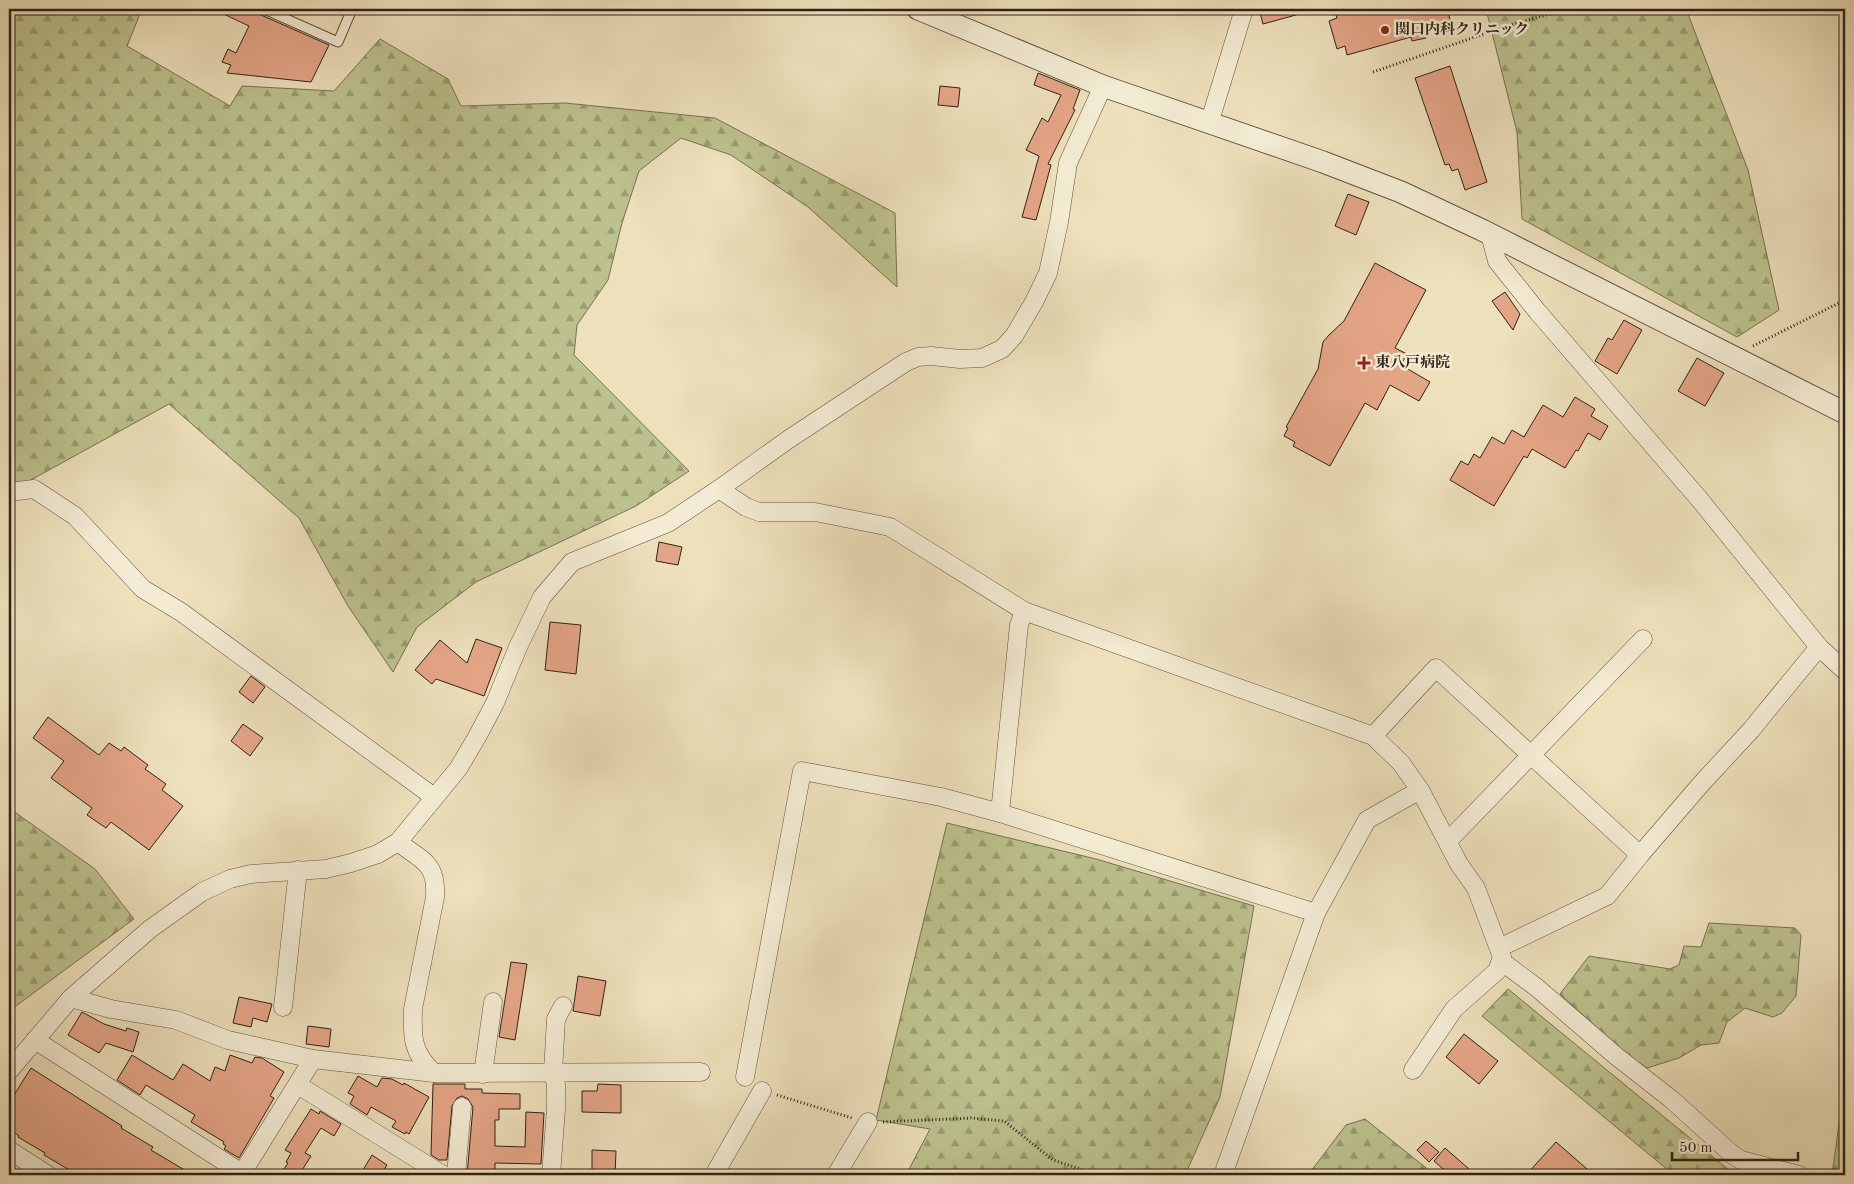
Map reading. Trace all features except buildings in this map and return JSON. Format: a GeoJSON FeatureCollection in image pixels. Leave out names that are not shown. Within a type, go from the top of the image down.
{"type":"FeatureCollection","features":[{"type":"Feature","properties":{"kind":"street"},"geometry":{"type":"LineString","coordinates":[[918,9],[1103,86],[1322,162],[1401,192],[1490,234],[1845,413]]}},
{"type":"Feature","properties":{"kind":"street"},"geometry":{"type":"LineString","coordinates":[[1210,124],[1244,9]]}},
{"type":"Feature","properties":{"kind":"street"},"geometry":{"type":"LineString","coordinates":[[9,1071],[71,998],[150,929],[202,892],[230,879],[251,874],[326,869],[351,863],[378,854],[398,842],[458,769],[495,703],[518,647],[542,597],[572,562],[668,524],[789,439],[906,362],[918,357],[931,356],[960,359],[982,358],[1002,349],[1014,336],[1034,302],[1048,272],[1059,222],[1068,163],[1103,86]]}},
{"type":"Feature","properties":{"kind":"street"},"geometry":{"type":"LineString","coordinates":[[1490,234],[1497,261],[1537,311],[1700,500],[1819,647],[1845,672]]}},
{"type":"Feature","properties":{"kind":"street"},"geometry":{"type":"LineString","coordinates":[[9,492],[34,489],[75,516],[142,589],[181,612],[434,797]]}},
{"type":"Feature","properties":{"kind":"street"},"geometry":{"type":"LineString","coordinates":[[719,489],[746,507],[759,512],[815,512],[890,527],[1024,611],[1372,736],[1402,763],[1420,790],[1460,864],[1476,888],[1500,955],[1498,971],[1454,1009],[1413,1070]]}},
{"type":"Feature","properties":{"kind":"street"},"geometry":{"type":"LineString","coordinates":[[1000,812],[1019,625],[1024,611]]}},
{"type":"Feature","properties":{"kind":"street"},"geometry":{"type":"LineString","coordinates":[[1448,841],[1643,639]]}},
{"type":"Feature","properties":{"kind":"street"},"geometry":{"type":"LineString","coordinates":[[1500,955],[1607,896],[1640,855],[1751,730],[1819,647]]}},
{"type":"Feature","properties":{"kind":"street"},"geometry":{"type":"LineString","coordinates":[[1372,736],[1436,668],[1640,855]]}},
{"type":"Feature","properties":{"kind":"street"},"geometry":{"type":"LineString","coordinates":[[744,1077],[802,771],[941,797],[1000,812],[1316,913]]}},
{"type":"Feature","properties":{"kind":"street"},"geometry":{"type":"LineString","coordinates":[[1223,1175],[1316,913],[1366,820],[1420,790]]}},
{"type":"Feature","properties":{"kind":"street"},"geometry":{"type":"LineString","coordinates":[[398,842],[426,863],[433,872],[436,883],[435,897],[413,1009],[412,1028],[417,1054],[423,1063],[434,1073]]}},
{"type":"Feature","properties":{"kind":"street"},"geometry":{"type":"LineString","coordinates":[[283,1007],[298,870]]}},
{"type":"Feature","properties":{"kind":"street"},"geometry":{"type":"LineString","coordinates":[[1500,955],[1616,1056],[1671,1099],[1733,1155],[1741,1160],[1799,1175]]}},
{"type":"Feature","properties":{"kind":"street"},"geometry":{"type":"LineString","coordinates":[[71,998],[111,1009],[176,1020],[228,1040],[314,1059],[434,1073],[701,1072]]}},
{"type":"Feature","properties":{"kind":"street"},"geometry":{"type":"LineString","coordinates":[[483,1074],[493,1002]]}},
{"type":"Feature","properties":{"kind":"street"},"geometry":{"type":"LineString","coordinates":[[551,1175],[556,1109],[556,1085],[552,1072],[556,1019],[563,1006]]}},
{"type":"Feature","properties":{"kind":"street"},"geometry":{"type":"LineString","coordinates":[[35,1040],[243,1175],[314,1059]]}},
{"type":"Feature","properties":{"kind":"street"},"geometry":{"type":"LineString","coordinates":[[298,1085],[443,1175]]}},
{"type":"Feature","properties":{"kind":"street"},"geometry":{"type":"LineString","coordinates":[[714,1175],[762,1091]]}},
{"type":"Feature","properties":{"kind":"street"},"geometry":{"type":"LineString","coordinates":[[456,1175],[462,1107]]}},
{"type":"Feature","properties":{"kind":"street"},"geometry":{"type":"LineString","coordinates":[[836,1175],[868,1122]]}},
{"type":"Feature","properties":{"kind":"street"},"geometry":{"type":"LineString","coordinates":[[9,1150],[48,1175]]}},
{"type":"Feature","properties":{"kind":"lane"},"geometry":{"type":"LineString","coordinates":[[264,9],[338,42],[352,9]]}},
{"type":"Feature","properties":{"kind":"path"},"geometry":{"type":"LineString","coordinates":[[1373,72],[1513,24],[1568,9]]}},
{"type":"Feature","properties":{"kind":"path"},"geometry":{"type":"LineString","coordinates":[[1743,361],[1754,345],[1845,300]]}},
{"type":"Feature","properties":{"kind":"path"},"geometry":{"type":"LineString","coordinates":[[762,1091],[868,1122],[971,1118],[1004,1121],[1053,1160],[1098,1175]]}},
{"type":"Feature","properties":{"kind":"green space"},"geometry":{"type":"Polygon","coordinates":[[[9,9],[142,9],[127,46],[230,106],[242,86],[334,91],[380,39],[448,79],[461,106],[565,103],[715,118],[895,213],[897,287],[808,207],[731,155],[681,138],[639,171],[622,223],[608,280],[577,325],[574,355],[689,471],[636,506],[476,582],[417,627],[393,672],[348,606],[299,518],[169,404],[9,492],[9,9]]]}},
{"type":"Feature","properties":{"kind":"green space"},"geometry":{"type":"Polygon","coordinates":[[[1486,9],[1686,9],[1748,170],[1779,310],[1737,337],[1522,219],[1517,132],[1486,9]]]}},
{"type":"Feature","properties":{"kind":"green space"},"geometry":{"type":"Polygon","coordinates":[[[9,808],[95,869],[134,919],[9,1011],[9,808]]]}},
{"type":"Feature","properties":{"kind":"green space"},"geometry":{"type":"Polygon","coordinates":[[[947,823],[1096,859],[1254,906],[1220,1097],[1185,1175],[906,1175],[930,1129],[876,1120],[947,823]]]}},
{"type":"Feature","properties":{"kind":"green space"},"geometry":{"type":"Polygon","coordinates":[[[1709,923],[1795,928],[1801,935],[1796,996],[1782,1013],[1773,1017],[1745,1008],[1727,1022],[1719,1043],[1701,1045],[1679,1058],[1647,1068],[1628,1056],[1560,994],[1589,956],[1670,969],[1679,965],[1684,946],[1701,947],[1709,923]]]}},
{"type":"Feature","properties":{"kind":"green space"},"geometry":{"type":"Polygon","coordinates":[[[1508,989],[1735,1175],[1674,1175],[1482,1016],[1508,989]]]}},
{"type":"Feature","properties":{"kind":"green space"},"geometry":{"type":"Polygon","coordinates":[[[1845,1083],[1845,1175],[1832,1175],[1844,1088],[1845,1083]]]}},
{"type":"Feature","properties":{"kind":"green space"},"geometry":{"type":"Polygon","coordinates":[[[1365,1119],[1435,1175],[1308,1175],[1346,1125],[1365,1119]]]}},
{"type":"Feature","properties":{"kind":"place","name":"関口内科クリニック"},"geometry":{"type":"Point","coordinates":[1385,30]}},
{"type":"Feature","properties":{"kind":"place","name":"東八戸病院"},"geometry":{"type":"Point","coordinates":[1364,363]}}]}
